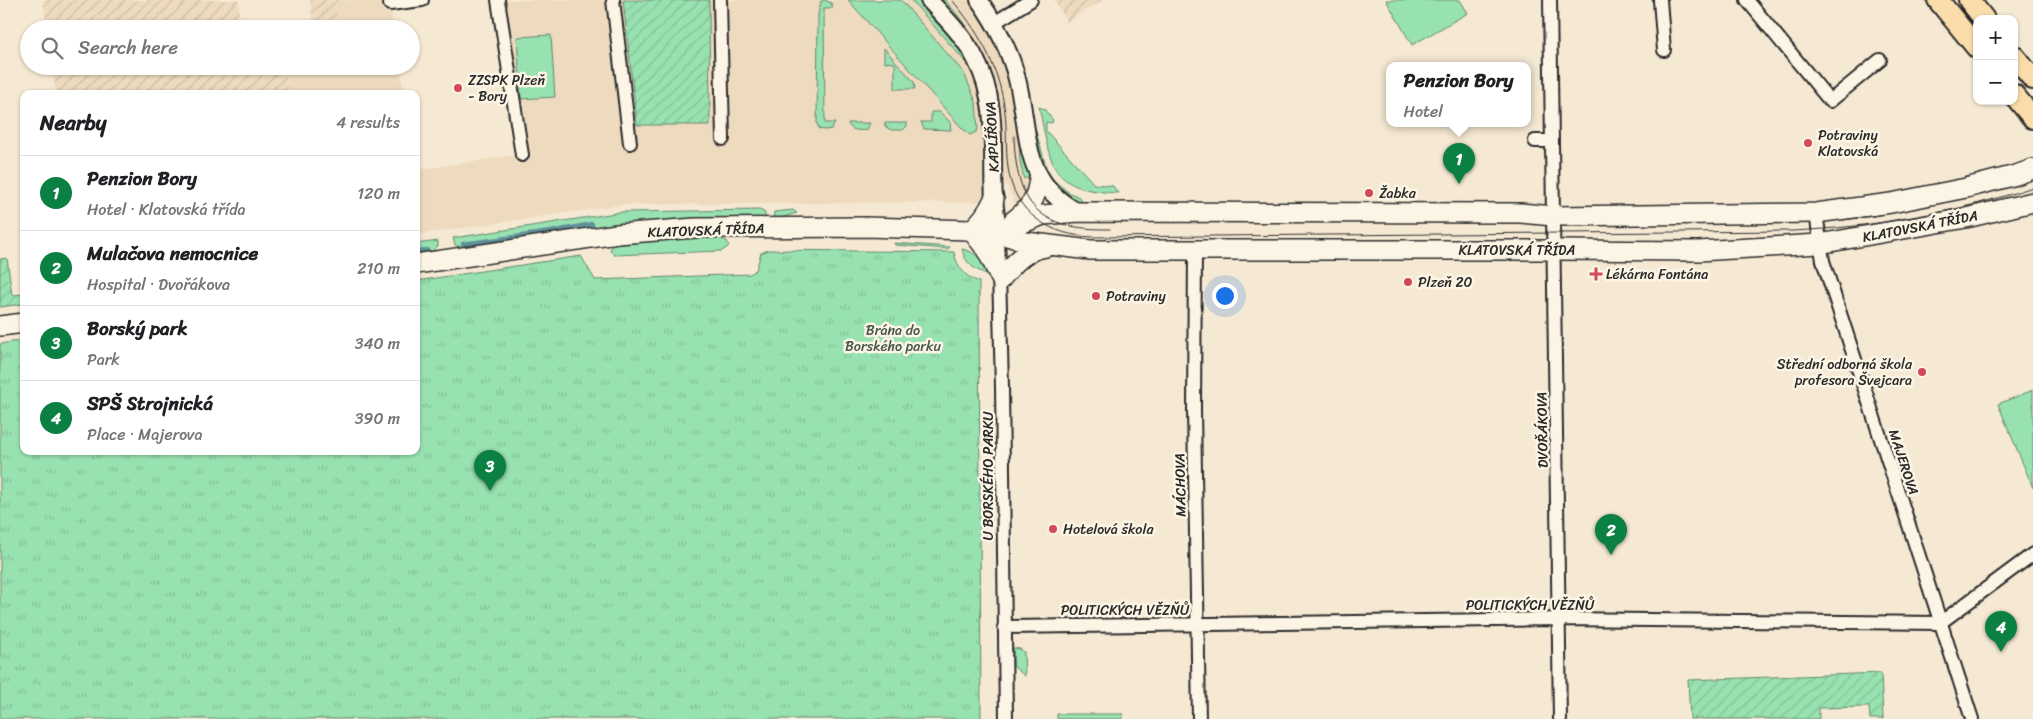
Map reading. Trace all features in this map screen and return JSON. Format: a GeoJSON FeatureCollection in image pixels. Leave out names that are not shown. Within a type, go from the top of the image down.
{"type":"FeatureCollection","features":[{"type":"Feature","properties":{"kind":"main road"},"geometry":{"type":"LineString","coordinates":[[1938,0],[1973,43]]}},
{"type":"Feature","properties":{"kind":"main road"},"geometry":{"type":"LineString","coordinates":[[1969,0],[1981,15]]}},
{"type":"Feature","properties":{"kind":"main road"},"geometry":{"type":"LineString","coordinates":[[2017,60],[2033,79]]}},
{"type":"Feature","properties":{"kind":"main road"},"geometry":{"type":"LineString","coordinates":[[2018,100],[2033,118]]}},
{"type":"Feature","properties":{"kind":"main road","name":"KLATOVSKÁ TŘÍDA"},"geometry":{"type":"LineString","coordinates":[[998,233],[1043,215],[1078,212],[1520,213],[1554,216],[1816,212],[1891,203],[1966,188],[2016,175],[2033,168]]}},
{"type":"Feature","properties":{"kind":"main road"},"geometry":{"type":"LineString","coordinates":[[998,233],[1027,211],[1037,192],[1039,178]]}},
{"type":"Feature","properties":{"kind":"main road"},"geometry":{"type":"LineString","coordinates":[[994,199],[985,216],[971,230],[986,249],[1001,278],[1018,260],[1029,252],[1041,247],[1055,246]]}},
{"type":"Feature","properties":{"kind":"main road","name":"KLATOVSKÁ TŘÍDA"},"geometry":{"type":"LineString","coordinates":[[420,263],[617,234],[671,229],[865,227],[971,230],[998,233],[1026,242],[1090,250],[1698,251],[1819,244],[1966,218],[2033,202]]}},
{"type":"Feature","properties":{"kind":"main road"},"geometry":{"type":"LineString","coordinates":[[0,326],[20,324]]}},
{"type":"Feature","properties":{"kind":"street"},"geometry":{"type":"LineString","coordinates":[[390,4],[422,0]]}},
{"type":"Feature","properties":{"kind":"street"},"geometry":{"type":"LineString","coordinates":[[498,0],[522,155]]}},
{"type":"Feature","properties":{"kind":"street"},"geometry":{"type":"LineString","coordinates":[[613,0],[630,143]]}},
{"type":"Feature","properties":{"kind":"street"},"geometry":{"type":"LineString","coordinates":[[720,0],[723,139]]}},
{"type":"Feature","properties":{"kind":"street","name":"KAPLÍŘOVA"},"geometry":{"type":"LineString","coordinates":[[929,0],[966,43],[976,59],[988,90],[994,137],[994,199],[998,233]]}},
{"type":"Feature","properties":{"kind":"street"},"geometry":{"type":"LineString","coordinates":[[979,0],[994,23],[1013,65],[1021,95],[1032,155],[1039,178],[1056,198],[1078,212]]}},
{"type":"Feature","properties":{"kind":"street"},"geometry":{"type":"LineString","coordinates":[[994,23],[1031,0]]}},
{"type":"Feature","properties":{"kind":"street","name":"DVOŘÁKOVA"},"geometry":{"type":"LineString","coordinates":[[1550,0],[1551,141],[1555,250],[1560,719]]}},
{"type":"Feature","properties":{"kind":"street"},"geometry":{"type":"LineString","coordinates":[[1660,0],[1664,50]]}},
{"type":"Feature","properties":{"kind":"street"},"geometry":{"type":"LineString","coordinates":[[1747,0],[1830,101],[1880,60]]}},
{"type":"Feature","properties":{"kind":"street"},"geometry":{"type":"LineString","coordinates":[[1535,141],[1551,141]]}},
{"type":"Feature","properties":{"kind":"street","name":"MAJEROVA"},"geometry":{"type":"LineString","coordinates":[[1816,212],[1822,261],[1972,719]]}},
{"type":"Feature","properties":{"kind":"street","name":"U BORSKÉHO PARKU"},"geometry":{"type":"LineString","coordinates":[[998,233],[1001,278],[1006,719]]}},
{"type":"Feature","properties":{"kind":"street","name":"MÁCHOVA"},"geometry":{"type":"LineString","coordinates":[[1195,250],[1199,719]]}},
{"type":"Feature","properties":{"kind":"street"},"geometry":{"type":"LineString","coordinates":[[1940,623],[2033,554]]}},
{"type":"Feature","properties":{"kind":"street","name":"POLITICKÝCH VĚZŇŮ"},"geometry":{"type":"LineString","coordinates":[[1004,627],[1558,619],[1940,623]]}},
{"type":"Feature","properties":{"kind":"shaded area"},"geometry":{"type":"Polygon","coordinates":[[[43,0],[239,0],[239,20],[46,20],[43,0]]]}},
{"type":"Feature","properties":{"kind":"shaded area"},"geometry":{"type":"Polygon","coordinates":[[[310,0],[350,0],[335,2],[337,20],[313,20],[310,0]]]}},
{"type":"Feature","properties":{"kind":"shaded area"},"geometry":{"type":"Polygon","coordinates":[[[389,0],[392,20],[337,20],[335,2],[389,0]]]}},
{"type":"Feature","properties":{"kind":"shaded area"},"geometry":{"type":"Polygon","coordinates":[[[498,0],[923,0],[978,76],[987,135],[983,202],[621,205],[420,234],[420,169],[522,154],[498,0]]]}},
{"type":"Feature","properties":{"kind":"shaded area"},"geometry":{"type":"Polygon","coordinates":[[[945,0],[968,0],[982,19],[1006,64],[1018,119],[1022,171],[1030,193],[1018,211],[1005,182],[1001,122],[993,78],[976,41],[945,0]]]}},
{"type":"Feature","properties":{"kind":"shaded area"},"geometry":{"type":"Polygon","coordinates":[[[1054,0],[1103,0],[1067,22],[1054,0]]]}},
{"type":"Feature","properties":{"kind":"shaded area"},"geometry":{"type":"Polygon","coordinates":[[[53,75],[286,75],[288,90],[55,90],[53,75]]]}},
{"type":"Feature","properties":{"kind":"shaded area"},"geometry":{"type":"Polygon","coordinates":[[[286,75],[401,75],[403,90],[288,90],[286,75]]]}},
{"type":"Feature","properties":{"kind":"green space"},"geometry":{"type":"Polygon","coordinates":[[[623,0],[709,0],[710,125],[637,125],[623,0]]]}},
{"type":"Feature","properties":{"kind":"green space"},"geometry":{"type":"Polygon","coordinates":[[[825,0],[831,3],[833,8],[824,8],[825,123],[835,123],[832,129],[825,130],[819,129],[817,123],[818,14],[821,1],[825,0]]]}},
{"type":"Feature","properties":{"kind":"green space"},"geometry":{"type":"Polygon","coordinates":[[[848,0],[901,0],[964,73],[976,102],[978,129],[976,132],[970,135],[961,127],[848,0]]]}},
{"type":"Feature","properties":{"kind":"green space"},"geometry":{"type":"Polygon","coordinates":[[[911,0],[923,0],[944,23],[971,65],[969,66],[911,0]]]}},
{"type":"Feature","properties":{"kind":"green space"},"geometry":{"type":"Polygon","coordinates":[[[935,0],[945,0],[957,14],[978,46],[987,63],[985,65],[935,0]]]}},
{"type":"Feature","properties":{"kind":"green space"},"geometry":{"type":"Polygon","coordinates":[[[1386,0],[1460,0],[1468,13],[1412,45],[1386,0]]]}},
{"type":"Feature","properties":{"kind":"green space"},"geometry":{"type":"Polygon","coordinates":[[[551,35],[555,97],[521,99],[517,37],[551,35]]]}},
{"type":"Feature","properties":{"kind":"green space"},"geometry":{"type":"Polygon","coordinates":[[[884,48],[914,82],[915,89],[895,89],[895,63],[884,62],[884,48]]]}},
{"type":"Feature","properties":{"kind":"green space"},"geometry":{"type":"Polygon","coordinates":[[[1039,107],[1044,109],[1053,120],[1052,123],[1046,122],[1046,131],[1094,184],[1113,186],[1118,193],[1078,187],[1066,180],[1057,171],[1047,145],[1039,107]]]}},
{"type":"Feature","properties":{"kind":"green space"},"geometry":{"type":"Polygon","coordinates":[[[1030,111],[1046,166],[1045,171],[1039,160],[1030,111]]]}},
{"type":"Feature","properties":{"kind":"green space"},"geometry":{"type":"Polygon","coordinates":[[[931,112],[940,112],[950,122],[951,130],[924,129],[921,122],[931,122],[931,112]]]}},
{"type":"Feature","properties":{"kind":"green space"},"geometry":{"type":"Polygon","coordinates":[[[1018,119],[1031,176],[1024,179],[1020,162],[1018,119]]]}},
{"type":"Feature","properties":{"kind":"green space"},"geometry":{"type":"Polygon","coordinates":[[[848,123],[870,123],[867,130],[855,130],[848,123]]]}},
{"type":"Feature","properties":{"kind":"green space"},"geometry":{"type":"Polygon","coordinates":[[[884,123],[907,123],[907,126],[903,130],[891,130],[884,123]]]}},
{"type":"Feature","properties":{"kind":"green space"},"geometry":{"type":"Polygon","coordinates":[[[1051,178],[1068,192],[1079,197],[1082,202],[1059,190],[1051,178]]]}},
{"type":"Feature","properties":{"kind":"green space"},"geometry":{"type":"Polygon","coordinates":[[[760,210],[765,213],[765,220],[461,248],[455,245],[453,238],[622,212],[760,210]]]}},
{"type":"Feature","properties":{"kind":"green space"},"geometry":{"type":"Polygon","coordinates":[[[793,210],[797,213],[773,220],[774,212],[793,210]]]}},
{"type":"Feature","properties":{"kind":"green space"},"geometry":{"type":"Polygon","coordinates":[[[693,237],[716,237],[727,241],[729,246],[722,251],[614,255],[610,250],[612,245],[693,237]]]}},
{"type":"Feature","properties":{"kind":"green space"},"geometry":{"type":"Polygon","coordinates":[[[438,241],[438,246],[430,254],[420,255],[420,243],[438,241]]]}},
{"type":"Feature","properties":{"kind":"green space"},"geometry":{"type":"Polygon","coordinates":[[[894,243],[950,247],[948,249],[895,245],[894,243]]]}},
{"type":"Feature","properties":{"kind":"green space"},"geometry":{"type":"Polygon","coordinates":[[[962,249],[972,252],[979,257],[987,274],[971,265],[965,258],[962,249]]]}},
{"type":"Feature","properties":{"kind":"green space","name":"Brána do Borského parku"},"geometry":{"type":"Polygon","coordinates":[[[768,250],[954,252],[962,270],[969,277],[979,282],[981,719],[0,719],[0,344],[20,341],[20,455],[420,455],[420,280],[581,256],[595,280],[750,274],[756,270],[761,253],[768,250]]]}},
{"type":"Feature","properties":{"kind":"green space"},"geometry":{"type":"Polygon","coordinates":[[[7,258],[12,295],[20,294],[20,304],[0,307],[0,259],[7,258]]]}},
{"type":"Feature","properties":{"kind":"green space"},"geometry":{"type":"Polygon","coordinates":[[[2033,390],[2033,488],[1998,404],[2033,390]]]}},
{"type":"Feature","properties":{"kind":"green space"},"geometry":{"type":"Polygon","coordinates":[[[1013,648],[1024,652],[1025,676],[1013,666],[1013,648]]]}},
{"type":"Feature","properties":{"kind":"green space"},"geometry":{"type":"Polygon","coordinates":[[[1881,673],[1883,719],[1870,719],[1869,707],[1819,708],[1819,719],[1690,719],[1688,680],[1881,673]]]}},
{"type":"Feature","properties":{"kind":"green space"},"geometry":{"type":"Polygon","coordinates":[[[1057,714],[1123,714],[1123,719],[1057,719],[1057,714]]]}},
{"type":"Feature","properties":{"kind":"waterway"},"geometry":{"type":"LineString","coordinates":[[463,244],[551,232],[592,224]]}},
{"type":"Feature","properties":{"kind":"waterway"},"geometry":{"type":"LineString","coordinates":[[420,251],[427,250]]}},
{"type":"Feature","properties":{"kind":"tram line"},"geometry":{"type":"LineString","coordinates":[[952,0],[977,34],[996,72],[1005,109],[1008,168],[1018,198],[1027,210],[1049,227],[1078,236],[1793,231],[1854,226],[1914,217],[1974,204],[2033,187]]}},
{"type":"Feature","properties":{"kind":"tram line"},"geometry":{"type":"LineString","coordinates":[[1014,136],[1020,180],[1027,196],[1036,209],[1049,218],[1065,225],[1110,229]]}},
{"type":"Feature","properties":{"kind":"tram line"},"geometry":{"type":"LineString","coordinates":[[1843,220],[1880,215]]}},
{"type":"Feature","properties":{"kind":"place","name":"ZZSPK Plzeň - Bory"},"geometry":{"type":"Point","coordinates":[458,88]}},
{"type":"Feature","properties":{"kind":"place","name":"Potraviny Klatovská"},"geometry":{"type":"Point","coordinates":[1808,143]}},
{"type":"Feature","properties":{"kind":"place","name":"Penzion Bory"},"geometry":{"type":"Point","coordinates":[1459,184]}},
{"type":"Feature","properties":{"kind":"place","name":"Žabka"},"geometry":{"type":"Point","coordinates":[1369,193]}},
{"type":"Feature","properties":{"kind":"place","name":"Lékárna Fontána"},"geometry":{"type":"Point","coordinates":[1596,274]}},
{"type":"Feature","properties":{"kind":"place","name":"Plzeň 20"},"geometry":{"type":"Point","coordinates":[1408,282]}},
{"type":"Feature","properties":{"kind":"place","name":"Potraviny"},"geometry":{"type":"Point","coordinates":[1096,296]}},
{"type":"Feature","properties":{"kind":"place","name":"Střední odborná škola profesora Švejcara"},"geometry":{"type":"Point","coordinates":[1922,372]}},
{"type":"Feature","properties":{"kind":"place","name":"Borský park"},"geometry":{"type":"Point","coordinates":[490,491]}},
{"type":"Feature","properties":{"kind":"place","name":"Hotelová škola"},"geometry":{"type":"Point","coordinates":[1053,529]}},
{"type":"Feature","properties":{"kind":"place","name":"Mulačova nemocnice"},"geometry":{"type":"Point","coordinates":[1611,555]}},
{"type":"Feature","properties":{"kind":"place","name":"SPŠ Strojnická"},"geometry":{"type":"Point","coordinates":[2001,652]}}]}
